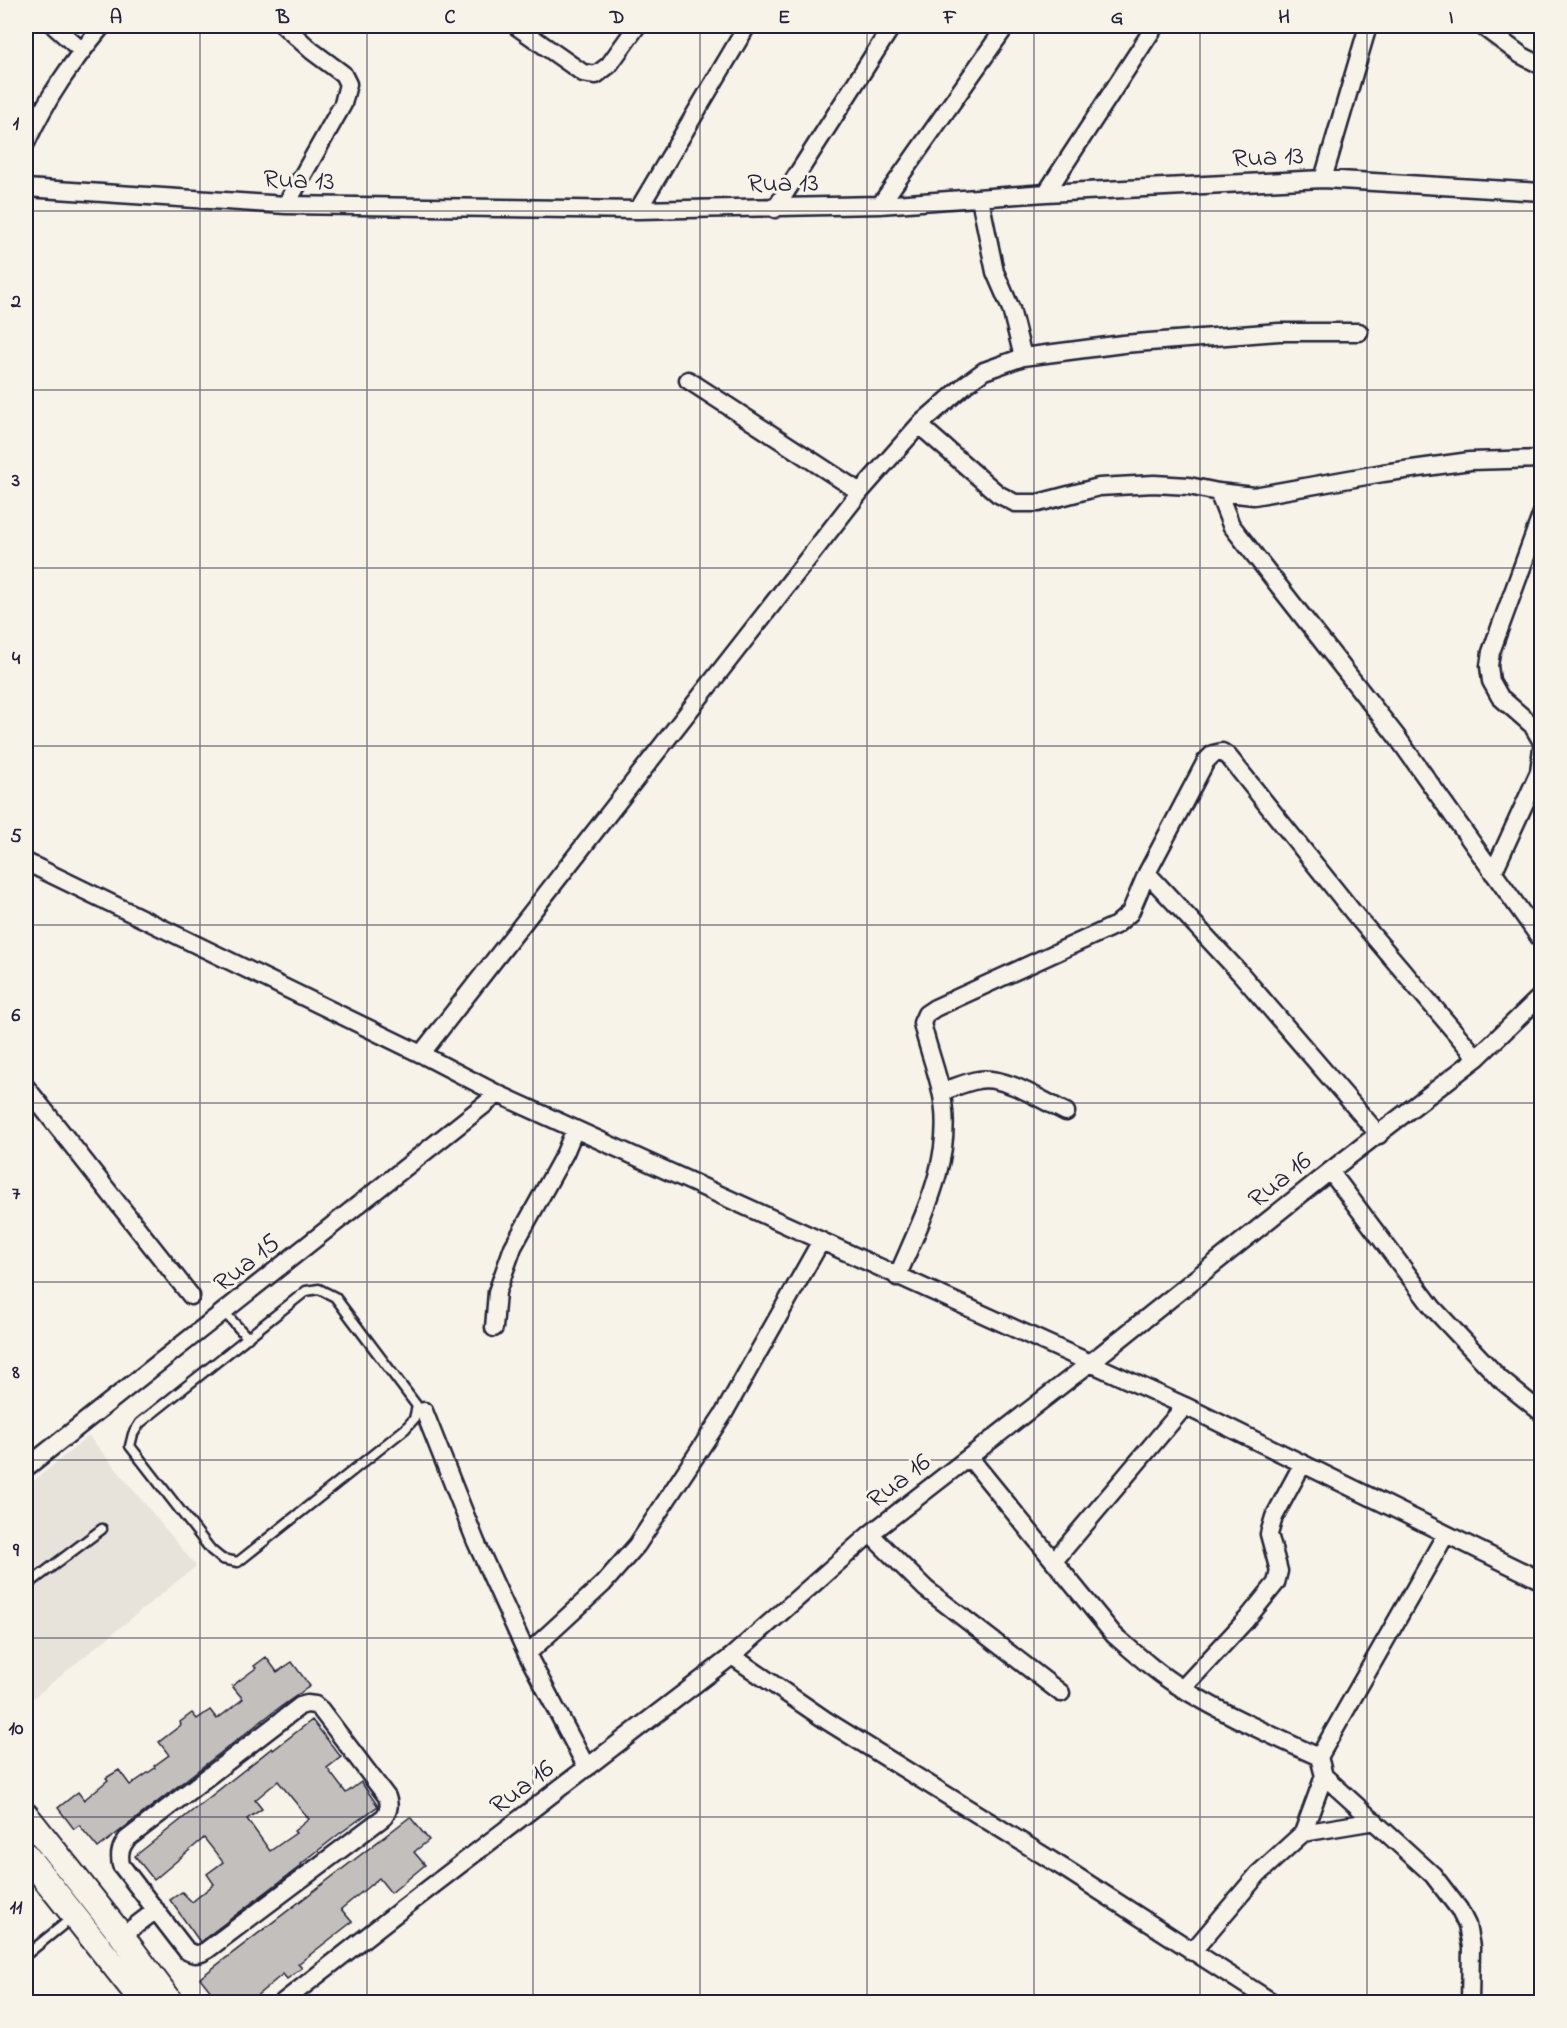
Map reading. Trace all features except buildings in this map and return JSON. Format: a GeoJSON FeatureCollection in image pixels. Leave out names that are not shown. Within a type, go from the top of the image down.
{"type":"FeatureCollection","features":[{"type":"Feature","properties":{"kind":"main road"},"geometry":{"type":"LineString","coordinates":[[26,1815],[171,2002]]}},
{"type":"Feature","properties":{"kind":"main road"},"geometry":{"type":"LineString","coordinates":[[26,1855],[143,2002]]}},
{"type":"Feature","properties":{"kind":"street"},"geometry":{"type":"LineString","coordinates":[[54,26],[82,51]]}},
{"type":"Feature","properties":{"kind":"street"},"geometry":{"type":"LineString","coordinates":[[26,142],[44,105],[102,26]]}},
{"type":"Feature","properties":{"kind":"street"},"geometry":{"type":"LineString","coordinates":[[284,26],[343,74],[348,84],[342,104],[286,205]]}},
{"type":"Feature","properties":{"kind":"street"},"geometry":{"type":"LineString","coordinates":[[516,26],[583,73],[596,75],[609,64],[637,26]]}},
{"type":"Feature","properties":{"kind":"street"},"geometry":{"type":"LineString","coordinates":[[638,210],[747,26]]}},
{"type":"Feature","properties":{"kind":"street"},"geometry":{"type":"LineString","coordinates":[[775,208],[892,26]]}},
{"type":"Feature","properties":{"kind":"street"},"geometry":{"type":"LineString","coordinates":[[880,205],[1006,26]]}},
{"type":"Feature","properties":{"kind":"street"},"geometry":{"type":"LineString","coordinates":[[1046,193],[1155,26]]}},
{"type":"Feature","properties":{"kind":"street"},"geometry":{"type":"LineString","coordinates":[[1323,179],[1368,26]]}},
{"type":"Feature","properties":{"kind":"street"},"geometry":{"type":"LineString","coordinates":[[1482,26],[1521,55],[1542,66]]}},
{"type":"Feature","properties":{"kind":"street","name":"Rua 13"},"geometry":{"type":"LineString","coordinates":[[26,188],[286,205],[638,210],[880,205],[1046,193],[1323,179],[1542,192]]}},
{"type":"Feature","properties":{"kind":"street"},"geometry":{"type":"LineString","coordinates":[[980,199],[995,272],[1011,309],[1023,357]]}},
{"type":"Feature","properties":{"kind":"street"},"geometry":{"type":"LineString","coordinates":[[421,1054],[860,492],[920,425],[984,371],[1023,357],[1123,344],[1279,332],[1359,332]]}},
{"type":"Feature","properties":{"kind":"street"},"geometry":{"type":"LineString","coordinates":[[688,380],[860,492]]}},
{"type":"Feature","properties":{"kind":"street"},"geometry":{"type":"LineString","coordinates":[[920,425],[998,494],[1015,503],[1038,503],[1099,487],[1189,486],[1218,492],[1254,495],[1460,462],[1542,459]]}},
{"type":"Feature","properties":{"kind":"street"},"geometry":{"type":"LineString","coordinates":[[1218,492],[1231,525],[1396,737],[1542,941]]}},
{"type":"Feature","properties":{"kind":"street"},"geometry":{"type":"LineString","coordinates":[[1542,513],[1491,652],[1489,666],[1491,681],[1500,697],[1532,725],[1542,742]]}},
{"type":"Feature","properties":{"kind":"street"},"geometry":{"type":"LineString","coordinates":[[1493,873],[1539,772],[1542,748]]}},
{"type":"Feature","properties":{"kind":"street"},"geometry":{"type":"LineString","coordinates":[[897,1277],[935,1186],[943,1157],[945,1130],[941,1092],[922,1023],[926,1014],[1116,925],[1130,913],[1147,873],[1206,761],[1213,753],[1222,752],[1228,756],[1357,917],[1477,1058]]}},
{"type":"Feature","properties":{"kind":"street"},"geometry":{"type":"LineString","coordinates":[[26,862],[421,1054],[498,1094],[1185,1406],[1542,1581]]}},
{"type":"Feature","properties":{"kind":"street"},"geometry":{"type":"LineString","coordinates":[[1147,873],[1240,973],[1379,1135]]}},
{"type":"Feature","properties":{"kind":"street","name":"Rua 16"},"geometry":{"type":"LineString","coordinates":[[283,2002],[732,1656],[870,1534],[1477,1058],[1542,995]]}},
{"type":"Feature","properties":{"kind":"street"},"geometry":{"type":"LineString","coordinates":[[941,1092],[978,1079],[993,1080],[1023,1090],[1066,1112]]}},
{"type":"Feature","properties":{"kind":"street"},"geometry":{"type":"LineString","coordinates":[[26,1087],[191,1296]]}},
{"type":"Feature","properties":{"kind":"street","name":"Rua 15"},"geometry":{"type":"LineString","coordinates":[[26,1468],[498,1094]]}},
{"type":"Feature","properties":{"kind":"street"},"geometry":{"type":"LineString","coordinates":[[494,1329],[497,1292],[510,1256],[565,1153],[575,1129]]}},
{"type":"Feature","properties":{"kind":"street"},"geometry":{"type":"LineString","coordinates":[[1330,1171],[1433,1308],[1500,1379],[1542,1413]]}},
{"type":"Feature","properties":{"kind":"street"},"geometry":{"type":"LineString","coordinates":[[527,1654],[603,1584],[637,1545],[724,1413],[821,1241]]}},
{"type":"Feature","properties":{"kind":"street"},"geometry":{"type":"LineString","coordinates":[[1054,1561],[1185,1406]]}},
{"type":"Feature","properties":{"kind":"street"},"geometry":{"type":"LineString","coordinates":[[424,1411],[476,1542],[527,1654],[587,1768]]}},
{"type":"Feature","properties":{"kind":"street"},"geometry":{"type":"LineString","coordinates":[[969,1457],[1114,1635],[1182,1689],[1258,1729],[1319,1757]]}},
{"type":"Feature","properties":{"kind":"street"},"geometry":{"type":"LineString","coordinates":[[1182,1689],[1246,1620],[1276,1583],[1279,1571],[1269,1534],[1274,1517],[1302,1465]]}},
{"type":"Feature","properties":{"kind":"street"},"geometry":{"type":"LineString","coordinates":[[870,1534],[926,1589],[1061,1693]]}},
{"type":"Feature","properties":{"kind":"street"},"geometry":{"type":"LineString","coordinates":[[1446,1534],[1319,1757],[1324,1776],[1433,1875],[1463,1917],[1467,1924],[1472,1947],[1470,2002]]}},
{"type":"Feature","properties":{"kind":"street"},"geometry":{"type":"LineString","coordinates":[[732,1656],[827,1721],[1067,1870],[1272,2002]]}},
{"type":"Feature","properties":{"kind":"street"},"geometry":{"type":"LineString","coordinates":[[315,1705],[387,1797],[390,1804],[388,1812],[200,1954],[187,1951],[156,1910],[121,1865],[119,1855],[127,1839],[300,1706],[315,1705]]}},
{"type":"Feature","properties":{"kind":"street"},"geometry":{"type":"LineString","coordinates":[[1192,1952],[1258,1874],[1303,1833],[1324,1776]]}},
{"type":"Feature","properties":{"kind":"street"},"geometry":{"type":"LineString","coordinates":[[1303,1833],[1375,1821]]}},
{"type":"Feature","properties":{"kind":"street"},"geometry":{"type":"LineString","coordinates":[[122,1936],[156,1910]]}},
{"type":"Feature","properties":{"kind":"lane"},"geometry":{"type":"LineString","coordinates":[[319,1289],[335,1297],[417,1406],[414,1419],[405,1429],[238,1562],[222,1559],[211,1550],[130,1446],[132,1434],[140,1423],[248,1338],[306,1292],[319,1289]]}},
{"type":"Feature","properties":{"kind":"lane"},"geometry":{"type":"LineString","coordinates":[[224,1312],[248,1338]]}},
{"type":"Feature","properties":{"kind":"lane"},"geometry":{"type":"LineString","coordinates":[[26,1586],[102,1529]]}},
{"type":"Feature","properties":{"kind":"lane"},"geometry":{"type":"LineString","coordinates":[[26,1955],[74,1916]]}},
{"type":"Feature","properties":{"kind":"shaded area"},"geometry":{"type":"Polygon","coordinates":[[[89,1436],[196,1566],[26,1704],[26,1487],[89,1436]]]}}]}
